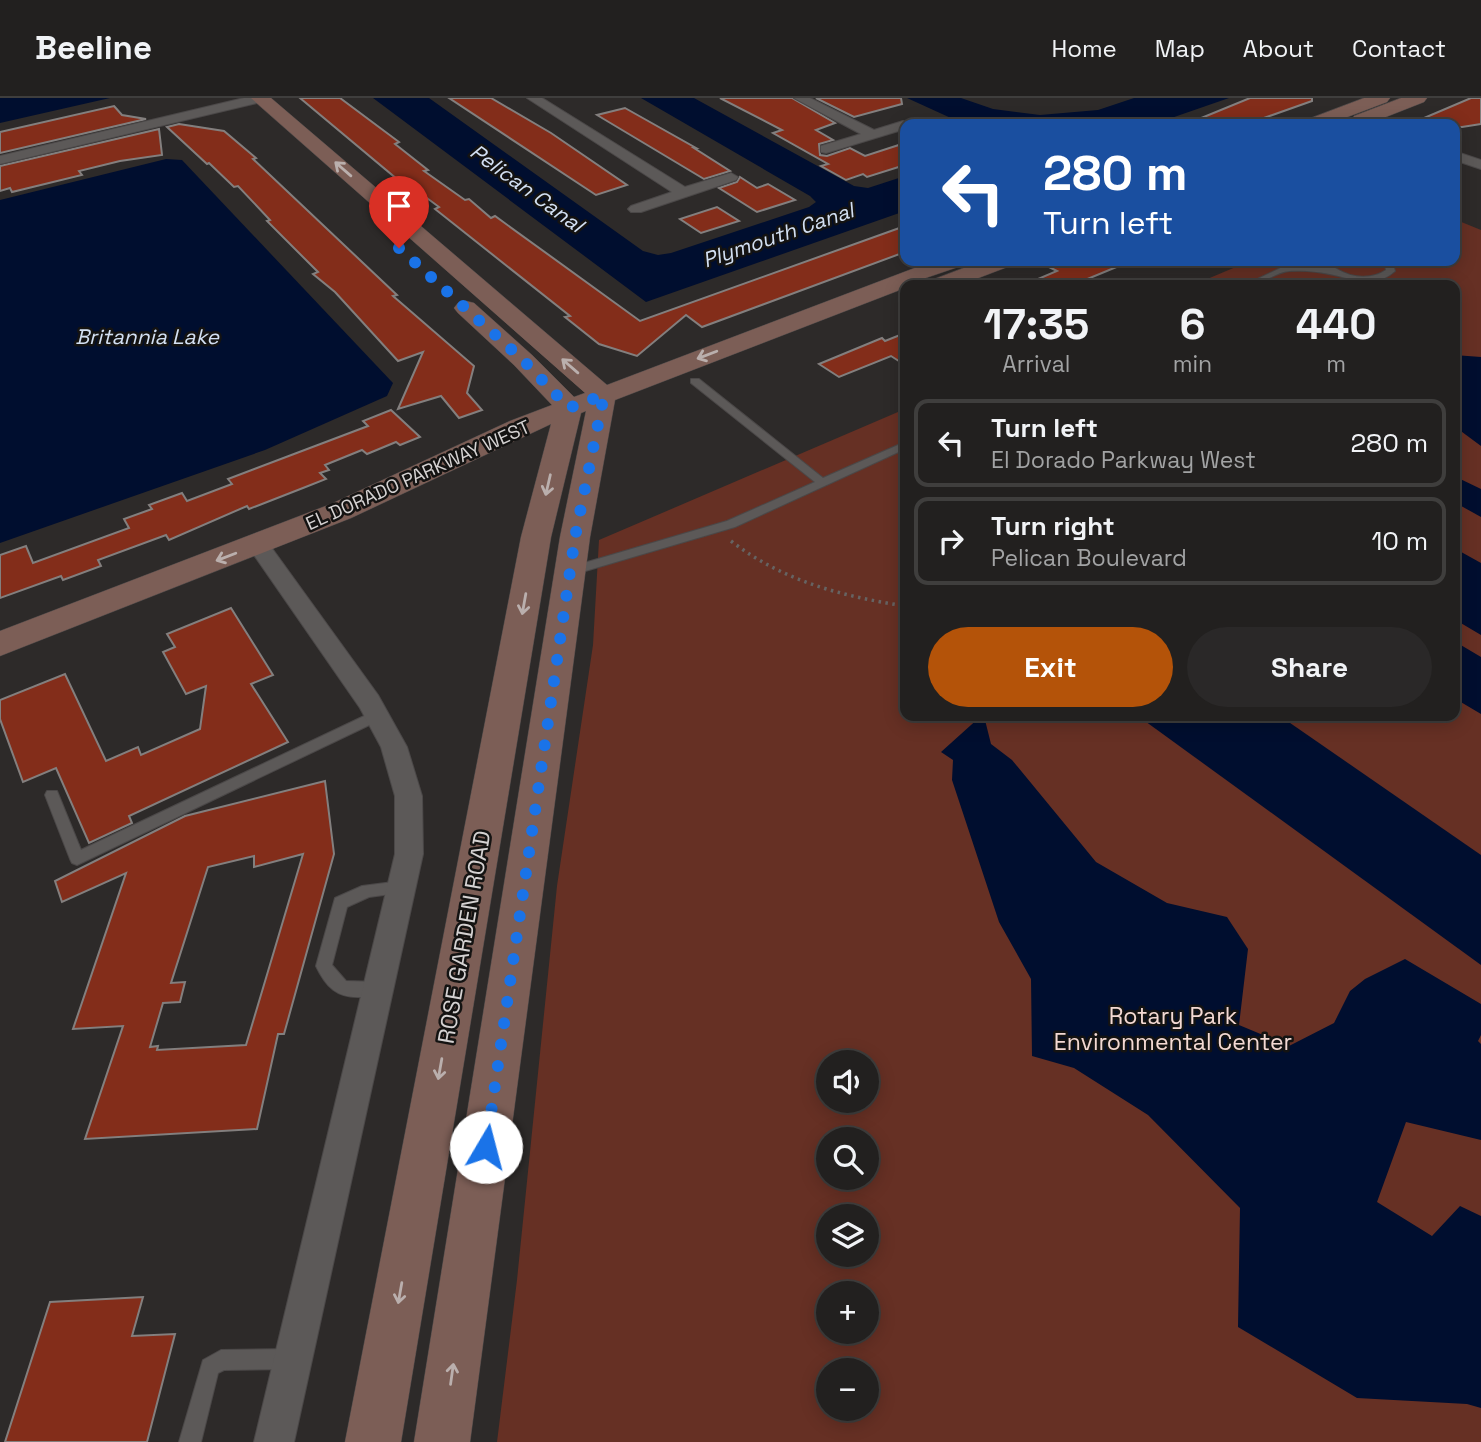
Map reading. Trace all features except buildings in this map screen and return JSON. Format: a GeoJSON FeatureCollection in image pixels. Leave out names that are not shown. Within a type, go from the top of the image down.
{"type":"FeatureCollection","features":[{"type":"Feature","properties":{"kind":"street"},"geometry":{"type":"LineString","coordinates":[[533,98],[684,193]]}},
{"type":"Feature","properties":{"kind":"street"},"geometry":{"type":"LineString","coordinates":[[800,98],[872,134]]}},
{"type":"Feature","properties":{"kind":"street"},"geometry":{"type":"LineString","coordinates":[[1358,119],[1381,98]]}},
{"type":"Feature","properties":{"kind":"street"},"geometry":{"type":"LineString","coordinates":[[1361,119],[1418,98]]}},
{"type":"Feature","properties":{"kind":"street"},"geometry":{"type":"LineString","coordinates":[[0,160],[248,99]]}},
{"type":"Feature","properties":{"kind":"street"},"geometry":{"type":"LineString","coordinates":[[248,99],[374,226]]}},
{"type":"Feature","properties":{"kind":"street"},"geometry":{"type":"LineString","coordinates":[[248,99],[601,407],[571,571],[442,1442]]}},
{"type":"Feature","properties":{"kind":"street"},"geometry":{"type":"LineString","coordinates":[[826,149],[900,126]]}},
{"type":"Feature","properties":{"kind":"street"},"geometry":{"type":"LineString","coordinates":[[1460,157],[1481,165]]}},
{"type":"Feature","properties":{"kind":"street"},"geometry":{"type":"LineString","coordinates":[[636,209],[732,177]]}},
{"type":"Feature","properties":{"kind":"street","name":"EL DORADO PARKWAY WEST"},"geometry":{"type":"LineString","coordinates":[[920,280],[945,266]]}},
{"type":"Feature","properties":{"kind":"street"},"geometry":{"type":"LineString","coordinates":[[953,280],[989,266]]}},
{"type":"Feature","properties":{"kind":"street"},"geometry":{"type":"LineString","coordinates":[[445,289],[523,360],[564,421]]}},
{"type":"Feature","properties":{"kind":"street","name":"EL DORADO PARKWAY WEST"},"geometry":{"type":"LineString","coordinates":[[0,644],[265,554],[375,520],[508,455],[564,421],[900,291]]}},
{"type":"Feature","properties":{"kind":"street","name":"EL DORADO PARKWAY WEST"},"geometry":{"type":"LineString","coordinates":[[601,407],[695,381],[900,291]]}},
{"type":"Feature","properties":{"kind":"street","name":"ROSE GARDEN ROAD"},"geometry":{"type":"LineString","coordinates":[[373,1442],[536,537],[564,421]]}},
{"type":"Feature","properties":{"kind":"street"},"geometry":{"type":"LineString","coordinates":[[265,554],[379,714],[398,752],[405,777],[412,831],[409,855],[274,1442]]}},
{"type":"Feature","properties":{"kind":"street","name":"EL DORADO PARKWAY WEST"},"geometry":{"type":"LineString","coordinates":[[0,668],[265,554]]}},
{"type":"Feature","properties":{"kind":"lane"},"geometry":{"type":"LineString","coordinates":[[1260,280],[1291,266]]}},
{"type":"Feature","properties":{"kind":"lane"},"geometry":{"type":"LineString","coordinates":[[1327,266],[1335,272]]}},
{"type":"Feature","properties":{"kind":"lane"},"geometry":{"type":"LineString","coordinates":[[1286,268],[1335,272],[1357,278],[1378,278],[1391,271],[1390,266]]}},
{"type":"Feature","properties":{"kind":"lane"},"geometry":{"type":"LineString","coordinates":[[695,381],[823,483]]}},
{"type":"Feature","properties":{"kind":"lane"},"geometry":{"type":"LineString","coordinates":[[571,571],[717,529],[758,513],[900,447]]}},
{"type":"Feature","properties":{"kind":"lane"},"geometry":{"type":"LineString","coordinates":[[51,795],[78,859],[379,714]]}},
{"type":"Feature","properties":{"kind":"lane"},"geometry":{"type":"LineString","coordinates":[[378,989],[341,989],[334,985],[324,966],[340,902],[355,892],[401,887]]}},
{"type":"Feature","properties":{"kind":"lane"},"geometry":{"type":"LineString","coordinates":[[190,1442],[210,1367],[221,1360],[293,1359]]}},
{"type":"Feature","properties":{"kind":"path"},"geometry":{"type":"LineString","coordinates":[[717,529],[734,544],[795,580],[818,589],[900,605]]}},
{"type":"Feature","properties":{"kind":"green space","name":"Rotary Park Environmental Center"},"geometry":{"type":"Polygon","coordinates":[[[1460,221],[1481,230],[1481,1442],[497,1442],[517,1280],[557,886],[593,645],[599,540],[900,411],[900,721],[1460,721],[1460,280],[1205,280],[1238,266],[1460,266],[1460,221]]]}},
{"type":"Feature","properties":{"kind":"water"},"geometry":{"type":"Polygon","coordinates":[[[0,98],[110,98],[0,123],[0,98]]]}},
{"type":"Feature","properties":{"kind":"water"},"geometry":{"type":"Polygon","coordinates":[[[373,98],[429,98],[643,251],[658,255],[809,207],[816,202],[641,98],[694,98],[854,186],[868,188],[900,178],[900,213],[646,302],[373,98]]]}},
{"type":"Feature","properties":{"kind":"water"},"geometry":{"type":"Polygon","coordinates":[[[907,98],[961,98],[993,109],[1040,115],[1098,110],[1134,98],[1229,98],[1168,119],[953,119],[907,98]]]}},
{"type":"Feature","properties":{"kind":"water","name":"Britannia Lake"},"geometry":{"type":"Polygon","coordinates":[[[166,159],[182,160],[393,383],[387,396],[265,450],[0,543],[0,200],[166,159]]]}},
{"type":"Feature","properties":{"kind":"water"},"geometry":{"type":"Polygon","coordinates":[[[1460,355],[1481,357],[1481,446],[1460,430],[1460,355]]]}},
{"type":"Feature","properties":{"kind":"water"},"geometry":{"type":"Polygon","coordinates":[[[1460,479],[1481,489],[1481,517],[1460,505],[1460,479]]]}},
{"type":"Feature","properties":{"kind":"water"},"geometry":{"type":"Polygon","coordinates":[[[1460,551],[1481,563],[1481,635],[1460,623],[1460,551]]]}},
{"type":"Feature","properties":{"kind":"water"},"geometry":{"type":"Polygon","coordinates":[[[1460,645],[1481,657],[1481,714],[1460,702],[1460,645]]]}},
{"type":"Feature","properties":{"kind":"water"},"geometry":{"type":"Polygon","coordinates":[[[975,721],[985,721],[991,744],[1012,760],[1096,862],[1167,903],[1227,917],[1248,949],[1239,1025],[1289,1046],[1334,1023],[1350,991],[1365,979],[1405,959],[1481,1004],[1481,1035],[1478,1041],[1481,1044],[1481,1140],[1406,1122],[1377,1202],[1432,1236],[1460,1206],[1481,1216],[1481,1408],[1467,1404],[1357,1398],[1238,1327],[1240,1208],[1148,1115],[1074,1068],[1032,1056],[1031,979],[999,922],[952,780],[953,760],[941,752],[975,721]]]}},
{"type":"Feature","properties":{"kind":"water"},"geometry":{"type":"Polygon","coordinates":[[[1145,721],[1287,721],[1481,855],[1481,965],[1145,721]]]}},
{"type":"Feature","properties":{"kind":"route"},"geometry":{"type":"LineString","coordinates":[[399,248],[523,360],[569,408],[604,395],[597,418],[575,537],[486,1147]]}},
{"type":"Feature","properties":{"kind":"water label","name":"Pelican Canal"},"geometry":{"type":"Point","coordinates":[527,188]}},
{"type":"Feature","properties":{"kind":"water label","name":"Plymouth Canal"},"geometry":{"type":"Point","coordinates":[778,235]}}]}
